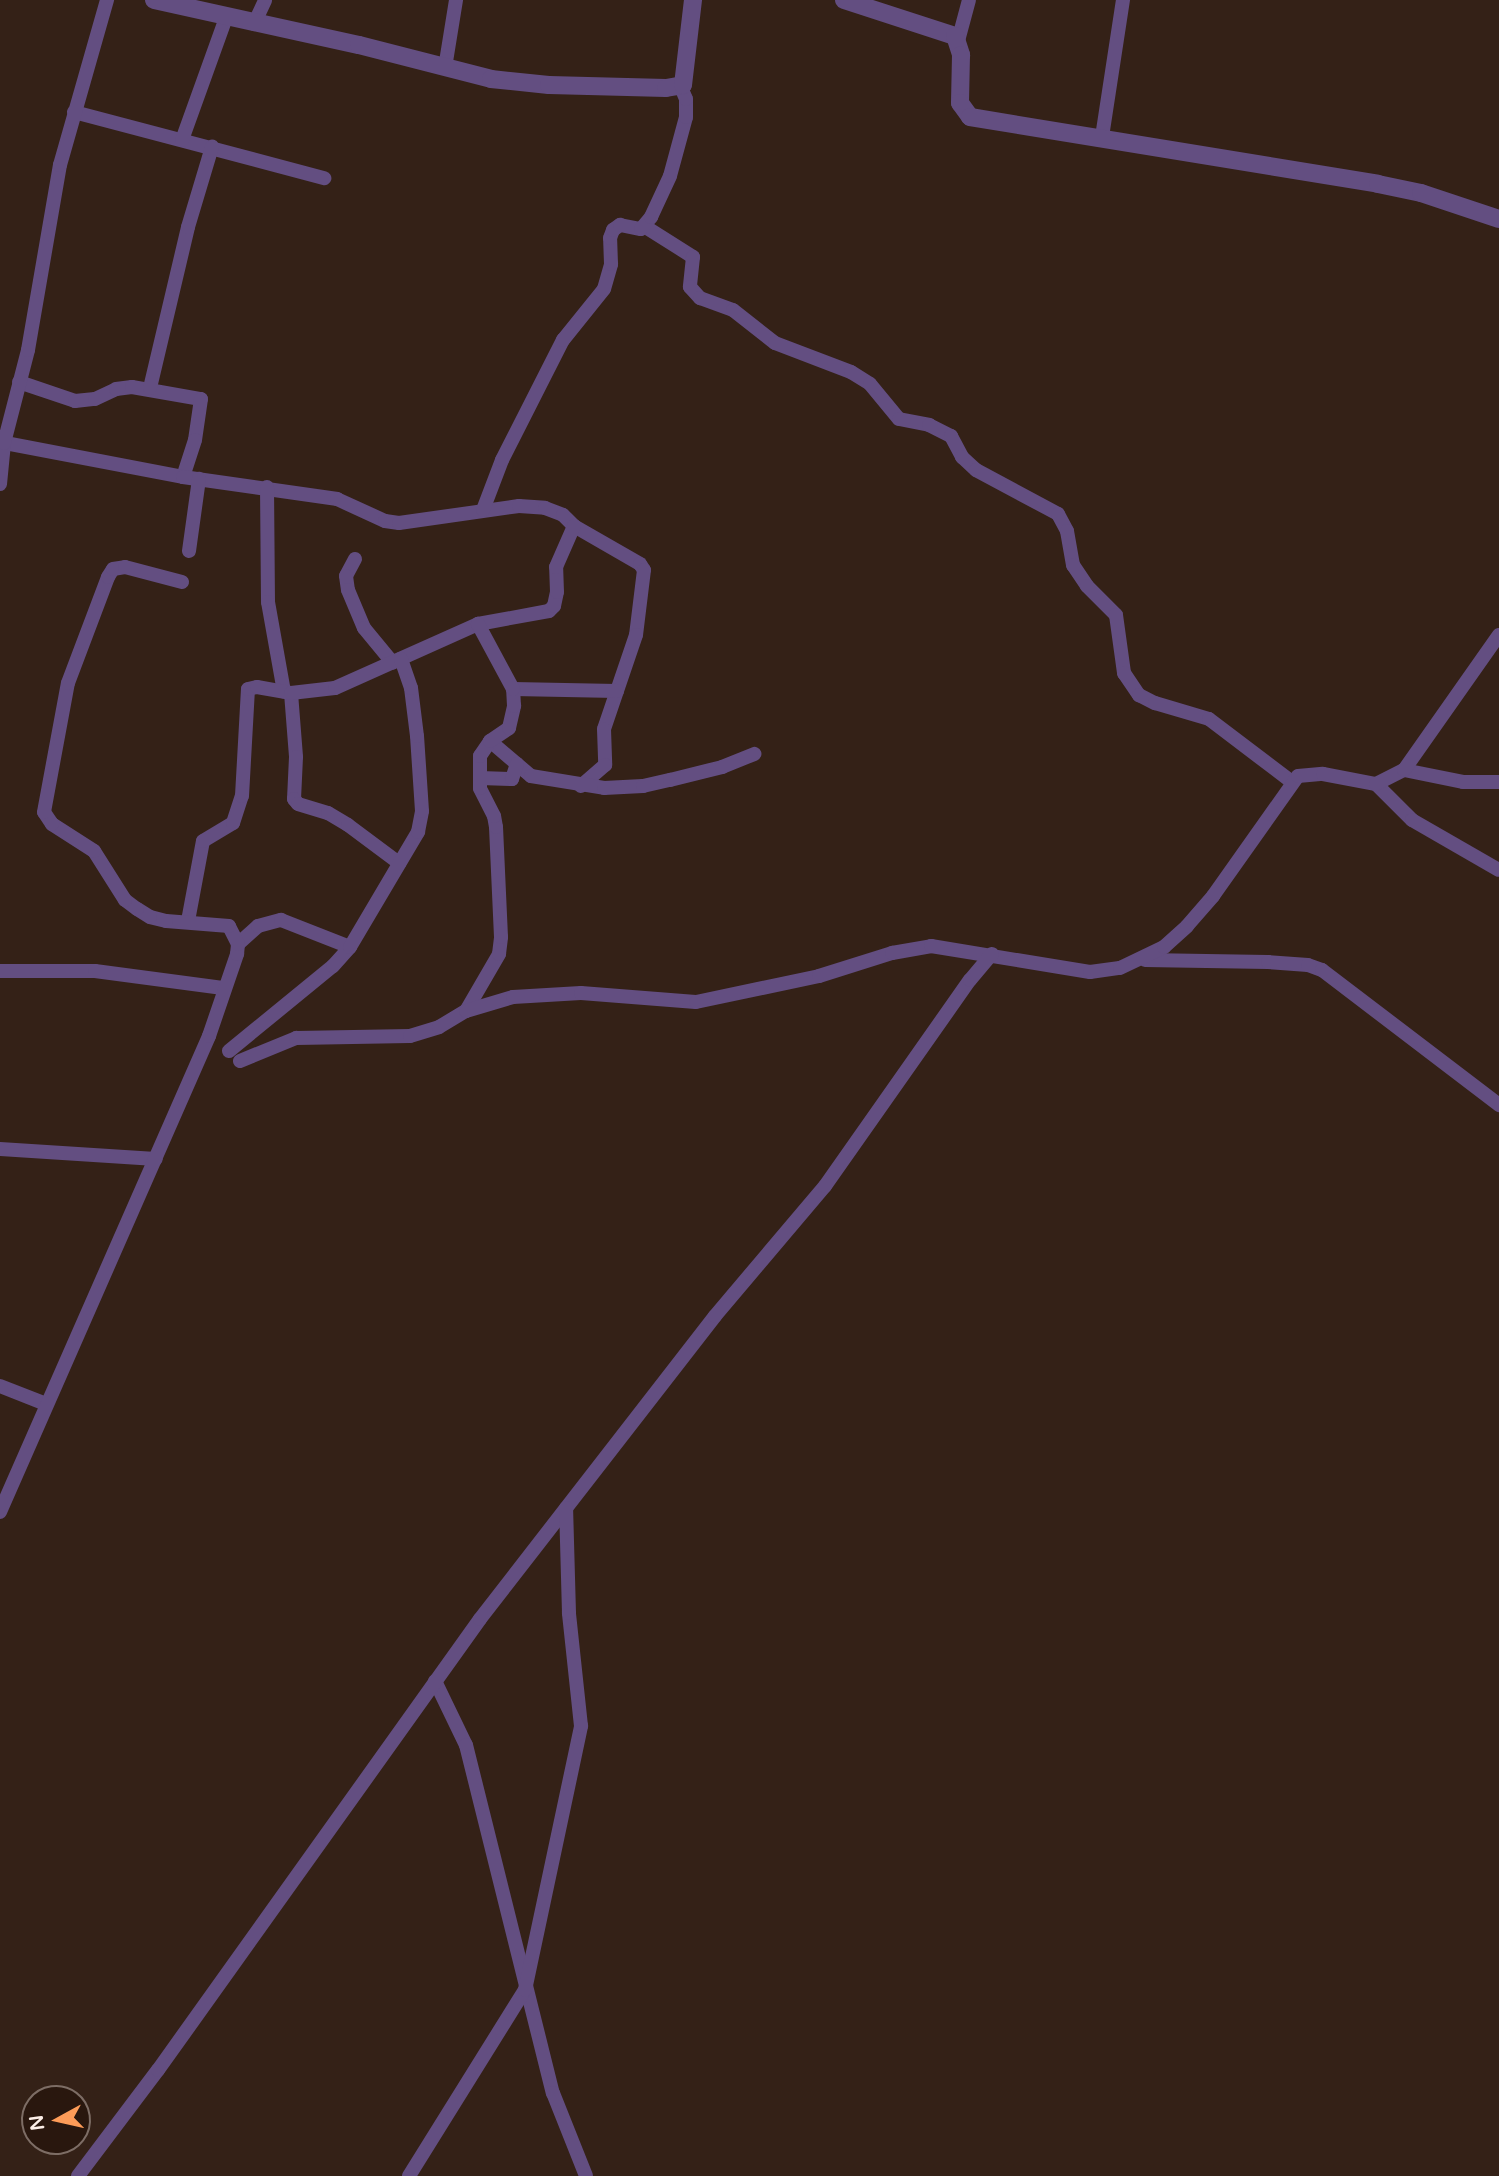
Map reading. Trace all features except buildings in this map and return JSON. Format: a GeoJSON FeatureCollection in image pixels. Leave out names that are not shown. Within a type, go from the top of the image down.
{"type":"FeatureCollection","features":[{"type":"Feature","properties":{"kind":"street"},"geometry":{"type":"LineString","coordinates":[[0,484],[2,442],[36,306],[60,165],[107,0]]}},
{"type":"Feature","properties":{"kind":"street"},"geometry":{"type":"LineString","coordinates":[[154,0],[226,18],[359,44],[491,79],[549,85],[681,87]]}},
{"type":"Feature","properties":{"kind":"street"},"geometry":{"type":"LineString","coordinates":[[254,24],[265,0]]}},
{"type":"Feature","properties":{"kind":"street"},"geometry":{"type":"LineString","coordinates":[[445,68],[456,0]]}},
{"type":"Feature","properties":{"kind":"street"},"geometry":{"type":"LineString","coordinates":[[483,510],[502,460],[571,327],[588,311],[604,289],[611,264],[610,238],[613,230],[620,225],[638,230],[644,226],[670,176],[688,109],[681,87],[693,0]]}},
{"type":"Feature","properties":{"kind":"street"},"geometry":{"type":"LineString","coordinates":[[844,0],[949,33],[958,41]]}},
{"type":"Feature","properties":{"kind":"street"},"geometry":{"type":"LineString","coordinates":[[969,0],[958,41],[960,103],[970,117],[1410,190],[1499,219]]}},
{"type":"Feature","properties":{"kind":"street"},"geometry":{"type":"LineString","coordinates":[[1102,137],[1123,0]]}},
{"type":"Feature","properties":{"kind":"street"},"geometry":{"type":"LineString","coordinates":[[182,140],[226,18]]}},
{"type":"Feature","properties":{"kind":"street"},"geometry":{"type":"LineString","coordinates":[[74,112],[324,178]]}},
{"type":"Feature","properties":{"kind":"street"},"geometry":{"type":"LineString","coordinates":[[149,388],[188,227],[212,147]]}},
{"type":"Feature","properties":{"kind":"street"},"geometry":{"type":"LineString","coordinates":[[644,226],[693,257],[690,287],[700,298],[733,310],[775,343],[851,372],[870,384],[899,419],[929,425],[951,436],[962,457],[976,470],[1059,514],[1063,519],[1073,565],[1087,586],[1116,615],[1124,673],[1139,695],[1155,703],[1209,719],[1292,782]]}},
{"type":"Feature","properties":{"kind":"street"},"geometry":{"type":"LineString","coordinates":[[19,382],[85,401],[124,387],[149,388],[201,399],[195,440],[183,477]]}},
{"type":"Feature","properties":{"kind":"street"},"geometry":{"type":"LineString","coordinates":[[2,442],[199,480],[267,487],[337,499],[385,521],[400,523],[519,506],[545,508],[564,515],[574,526],[643,568],[636,635],[604,729],[605,765],[581,786]]}},
{"type":"Feature","properties":{"kind":"street"},"geometry":{"type":"LineString","coordinates":[[189,551],[199,480]]}},
{"type":"Feature","properties":{"kind":"street"},"geometry":{"type":"LineString","coordinates":[[267,487],[267,592],[287,693],[296,757],[293,799],[298,804],[328,813],[348,825],[399,863]]}},
{"type":"Feature","properties":{"kind":"street"},"geometry":{"type":"LineString","coordinates":[[188,921],[203,841],[233,823],[242,796],[245,693],[252,687],[287,693],[335,688],[478,624],[542,614],[552,609],[558,584],[556,567],[574,526]]}},
{"type":"Feature","properties":{"kind":"street"},"geometry":{"type":"LineString","coordinates":[[355,559],[346,576],[348,590],[364,628],[397,661],[414,708],[422,811],[418,832],[351,947],[234,1056],[296,1038],[410,1036],[439,1027],[466,1011],[513,997],[581,993],[696,1002],[819,976],[892,953],[931,946],[1090,972],[1120,968],[1164,947],[1187,926],[1213,896],[1298,776],[1323,774],[1376,784],[1412,820],[1499,870]]}},
{"type":"Feature","properties":{"kind":"street"},"geometry":{"type":"LineString","coordinates":[[182,582],[125,567],[114,569],[108,577],[68,683],[44,805],[47,818],[52,824],[102,860],[125,900],[150,917],[229,926],[238,944]]}},
{"type":"Feature","properties":{"kind":"street"},"geometry":{"type":"LineString","coordinates":[[466,1011],[499,954],[501,937],[496,827],[494,816],[482,797],[480,757],[490,741],[509,728],[513,719],[513,689],[478,624]]}},
{"type":"Feature","properties":{"kind":"street"},"geometry":{"type":"LineString","coordinates":[[1376,784],[1404,770],[1499,635]]}},
{"type":"Feature","properties":{"kind":"street"},"geometry":{"type":"LineString","coordinates":[[513,689],[617,691]]}},
{"type":"Feature","properties":{"kind":"street"},"geometry":{"type":"LineString","coordinates":[[490,741],[531,776],[581,786],[643,786],[722,767],[754,754]]}},
{"type":"Feature","properties":{"kind":"street"},"geometry":{"type":"LineString","coordinates":[[480,778],[512,779],[517,764]]}},
{"type":"Feature","properties":{"kind":"street"},"geometry":{"type":"LineString","coordinates":[[1404,770],[1463,782],[1499,782]]}},
{"type":"Feature","properties":{"kind":"street"},"geometry":{"type":"LineString","coordinates":[[0,1511],[209,1036],[238,944],[258,926],[281,920],[351,947]]}},
{"type":"Feature","properties":{"kind":"street"},"geometry":{"type":"LineString","coordinates":[[78,2176],[158,2070],[435,1681],[715,1316],[825,1186],[970,980],[992,954]]}},
{"type":"Feature","properties":{"kind":"street"},"geometry":{"type":"LineString","coordinates":[[1138,961],[1268,962],[1308,965],[1322,970],[1499,1105]]}},
{"type":"Feature","properties":{"kind":"street"},"geometry":{"type":"LineString","coordinates":[[0,971],[94,971],[223,988]]}},
{"type":"Feature","properties":{"kind":"street"},"geometry":{"type":"LineString","coordinates":[[0,1149],[156,1159]]}},
{"type":"Feature","properties":{"kind":"street"},"geometry":{"type":"LineString","coordinates":[[0,1386],[46,1404]]}},
{"type":"Feature","properties":{"kind":"street"},"geometry":{"type":"LineString","coordinates":[[410,2176],[525,1990],[580,1735],[569,1613],[566,1508]]}},
{"type":"Feature","properties":{"kind":"street"},"geometry":{"type":"LineString","coordinates":[[435,1681],[466,1745],[553,2094],[586,2176]]}}]}
